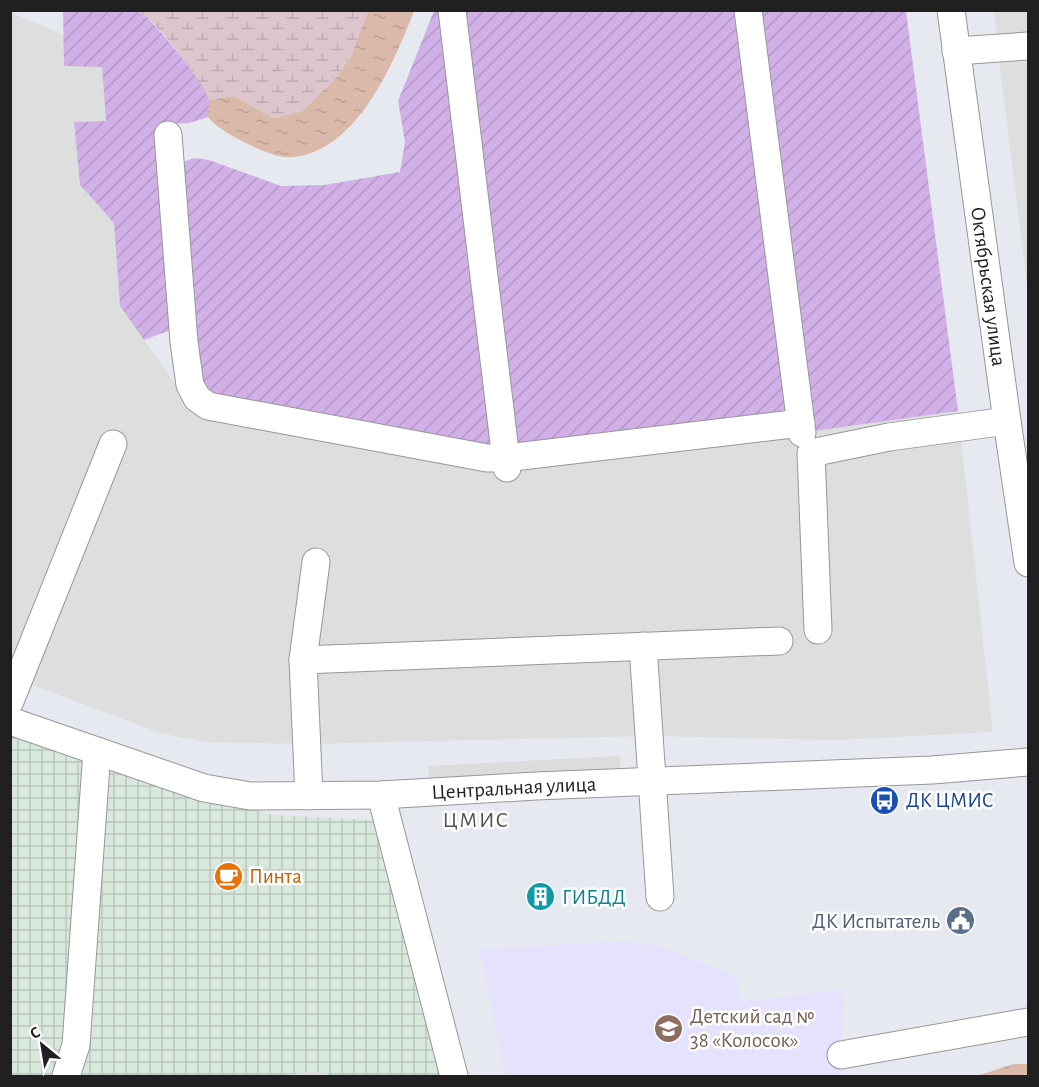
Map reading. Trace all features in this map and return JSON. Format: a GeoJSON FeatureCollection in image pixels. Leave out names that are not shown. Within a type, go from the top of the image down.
{"type":"FeatureCollection","features":[{"type":"Feature","properties":{"kind":"street"},"geometry":{"type":"LineString","coordinates":[[452,10],[507,463]]}},
{"type":"Feature","properties":{"kind":"street"},"geometry":{"type":"LineString","coordinates":[[168,135],[184,342],[190,385],[197,398],[208,406],[507,463],[801,428],[748,10]]}},
{"type":"Feature","properties":{"kind":"street","name":"Октябрьская улица"},"geometry":{"type":"LineString","coordinates":[[951,10],[1007,421],[1023,492],[1029,563]]}},
{"type":"Feature","properties":{"kind":"street"},"geometry":{"type":"LineString","coordinates":[[956,51],[1029,46]]}},
{"type":"Feature","properties":{"kind":"street"},"geometry":{"type":"LineString","coordinates":[[818,630],[811,453],[889,437],[1007,421]]}},
{"type":"Feature","properties":{"kind":"street"},"geometry":{"type":"LineString","coordinates":[[10,701],[113,444]]}},
{"type":"Feature","properties":{"kind":"street"},"geometry":{"type":"LineString","coordinates":[[309,796],[303,660],[316,562]]}},
{"type":"Feature","properties":{"kind":"street"},"geometry":{"type":"LineString","coordinates":[[303,660],[779,641]]}},
{"type":"Feature","properties":{"kind":"street"},"geometry":{"type":"LineString","coordinates":[[643,646],[660,897]]}},
{"type":"Feature","properties":{"kind":"street","name":"Центральная улица"},"geometry":{"type":"LineString","coordinates":[[10,721],[204,788],[250,796],[381,795],[932,770],[1029,762]]}},
{"type":"Feature","properties":{"kind":"street"},"geometry":{"type":"LineString","coordinates":[[66,1077],[76,1045],[97,751]]}},
{"type":"Feature","properties":{"kind":"street"},"geometry":{"type":"LineString","coordinates":[[381,795],[454,1077]]}},
{"type":"Feature","properties":{"kind":"street"},"geometry":{"type":"LineString","coordinates":[[841,1055],[1029,1022]]}},
{"type":"Feature","properties":{"kind":"shaded area"},"geometry":{"type":"Polygon","coordinates":[[[63,11],[138,12],[155,26],[177,52],[198,79],[210,101],[208,117],[189,123],[162,124],[176,328],[144,340],[120,306],[114,223],[80,185],[74,122],[106,121],[102,67],[64,66],[63,11]]]}},
{"type":"Feature","properties":{"kind":"shaded area"},"geometry":{"type":"Polygon","coordinates":[[[434,11],[445,11],[494,449],[268,411],[202,390],[180,163],[194,158],[209,160],[281,186],[324,185],[400,172],[405,142],[398,101],[434,11]]]}},
{"type":"Feature","properties":{"kind":"shaded area"},"geometry":{"type":"Polygon","coordinates":[[[462,11],[740,11],[789,412],[513,452],[462,11]]]}},
{"type":"Feature","properties":{"kind":"shaded area"},"geometry":{"type":"Polygon","coordinates":[[[757,11],[906,11],[958,411],[807,432],[757,11]]]}},
{"type":"Feature","properties":{"kind":"shaded area"},"geometry":{"type":"Polygon","coordinates":[[[994,11],[1028,11],[1028,39],[998,42],[994,11]]]}},
{"type":"Feature","properties":{"kind":"shaded area"},"geometry":{"type":"Polygon","coordinates":[[[10,12],[64,35],[65,66],[102,66],[106,121],[74,122],[80,185],[114,223],[120,306],[189,403],[807,432],[958,411],[993,732],[837,740],[649,736],[307,744],[202,742],[157,732],[11,677],[10,12]]]}},
{"type":"Feature","properties":{"kind":"shaded area"},"geometry":{"type":"Polygon","coordinates":[[[1028,58],[1028,294],[999,60],[1028,58]]]}},
{"type":"Feature","properties":{"kind":"shaded area","name":"ЦМИС"},"geometry":{"type":"Polygon","coordinates":[[[10,734],[273,815],[390,821],[444,1076],[11,1076],[10,734]]]}},
{"type":"Feature","properties":{"kind":"shaded area"},"geometry":{"type":"Polygon","coordinates":[[[620,756],[620,768],[429,778],[428,766],[620,756]]]}},
{"type":"Feature","properties":{"kind":"shaded area","name":"Детский сад № 38 «Колосок»"},"geometry":{"type":"Polygon","coordinates":[[[625,941],[662,947],[737,977],[740,1001],[843,990],[841,1060],[844,1076],[506,1076],[479,949],[625,941]]]}},
{"type":"Feature","properties":{"kind":"shaded area"},"geometry":{"type":"Polygon","coordinates":[[[325,1071],[330,1076],[274,1076],[325,1071]]]}},
{"type":"Feature","properties":{"kind":"green space"},"geometry":{"type":"Polygon","coordinates":[[[137,11],[368,11],[351,56],[336,78],[302,111],[274,118],[233,96],[209,100],[186,63],[168,40],[159,29],[137,11]]]}},
{"type":"Feature","properties":{"kind":"water"},"geometry":{"type":"Polygon","coordinates":[[[368,11],[414,11],[384,78],[355,121],[337,138],[317,151],[284,157],[263,151],[235,138],[208,117],[209,100],[233,96],[274,118],[302,111],[336,78],[351,56],[368,11]]]}},
{"type":"Feature","properties":{"kind":"water"},"geometry":{"type":"Polygon","coordinates":[[[1013,1064],[1028,1064],[1028,1076],[977,1076],[1013,1064]]]}},
{"type":"Feature","properties":{"kind":"place","name":"ДК ЦМИС"},"geometry":{"type":"Point","coordinates":[885,800]}},
{"type":"Feature","properties":{"kind":"place","name":"Пинта"},"geometry":{"type":"Point","coordinates":[228,876]}},
{"type":"Feature","properties":{"kind":"place","name":"ГИБДД"},"geometry":{"type":"Point","coordinates":[541,897]}},
{"type":"Feature","properties":{"kind":"place","name":"ДК Испытатель"},"geometry":{"type":"Point","coordinates":[961,921]}},
{"type":"Feature","properties":{"kind":"place","name":"Детский сад № 38 «Колосок»"},"geometry":{"type":"Point","coordinates":[669,1028]}},
{"type":"Feature","properties":{"kind":"district","name":"ЦМИС"},"geometry":{"type":"Point","coordinates":[476,820]}}]}
